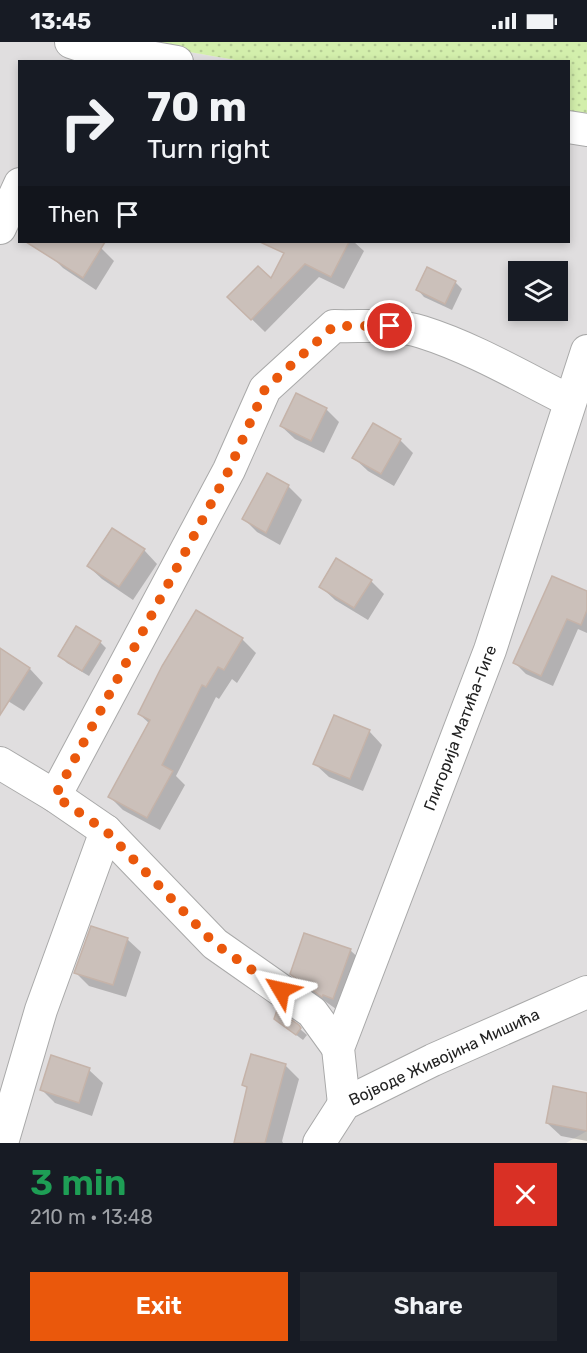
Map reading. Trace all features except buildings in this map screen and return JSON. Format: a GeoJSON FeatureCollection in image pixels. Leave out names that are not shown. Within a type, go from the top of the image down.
{"type":"FeatureCollection","features":[{"type":"Feature","properties":{"kind":"street"},"geometry":{"type":"LineString","coordinates":[[75,50],[160,60]]}},
{"type":"Feature","properties":{"kind":"street"},"geometry":{"type":"LineString","coordinates":[[570,127],[587,130]]}},
{"type":"Feature","properties":{"kind":"street"},"geometry":{"type":"LineString","coordinates":[[0,228],[18,188]]}},
{"type":"Feature","properties":{"kind":"street"},"geometry":{"type":"LineString","coordinates":[[55,796],[229,470],[265,389],[334,326],[390,326],[421,331],[462,348],[570,401]]}},
{"type":"Feature","properties":{"kind":"street","name":"Глигорија Матића-Гиге"},"geometry":{"type":"LineString","coordinates":[[344,1104],[338,1048],[490,650],[587,351]]}},
{"type":"Feature","properties":{"kind":"street"},"geometry":{"type":"LineString","coordinates":[[0,763],[55,796],[106,831],[215,944],[312,1012],[338,1048]]}},
{"type":"Feature","properties":{"kind":"street"},"geometry":{"type":"LineString","coordinates":[[2,1143],[42,1010],[106,831]]}},
{"type":"Feature","properties":{"kind":"street","name":"Војводе Живојина Мишића"},"geometry":{"type":"LineString","coordinates":[[319,1143],[344,1104],[433,1060],[587,992]]}},
{"type":"Feature","properties":{"kind":"shaded area"},"geometry":{"type":"Polygon","coordinates":[[[0,42],[132,42],[235,60],[18,60],[18,243],[570,243],[570,120],[587,124],[587,1131],[566,1143],[0,1143],[0,42]]]}},
{"type":"Feature","properties":{"kind":"green space"},"geometry":{"type":"Polygon","coordinates":[[[132,42],[587,42],[587,124],[570,120],[570,60],[235,60],[132,42]]]}},
{"type":"Feature","properties":{"kind":"route"},"geometry":{"type":"LineString","coordinates":[[281,990],[215,944],[106,831],[55,796],[229,470],[265,389],[334,326],[390,326]]}}]}
